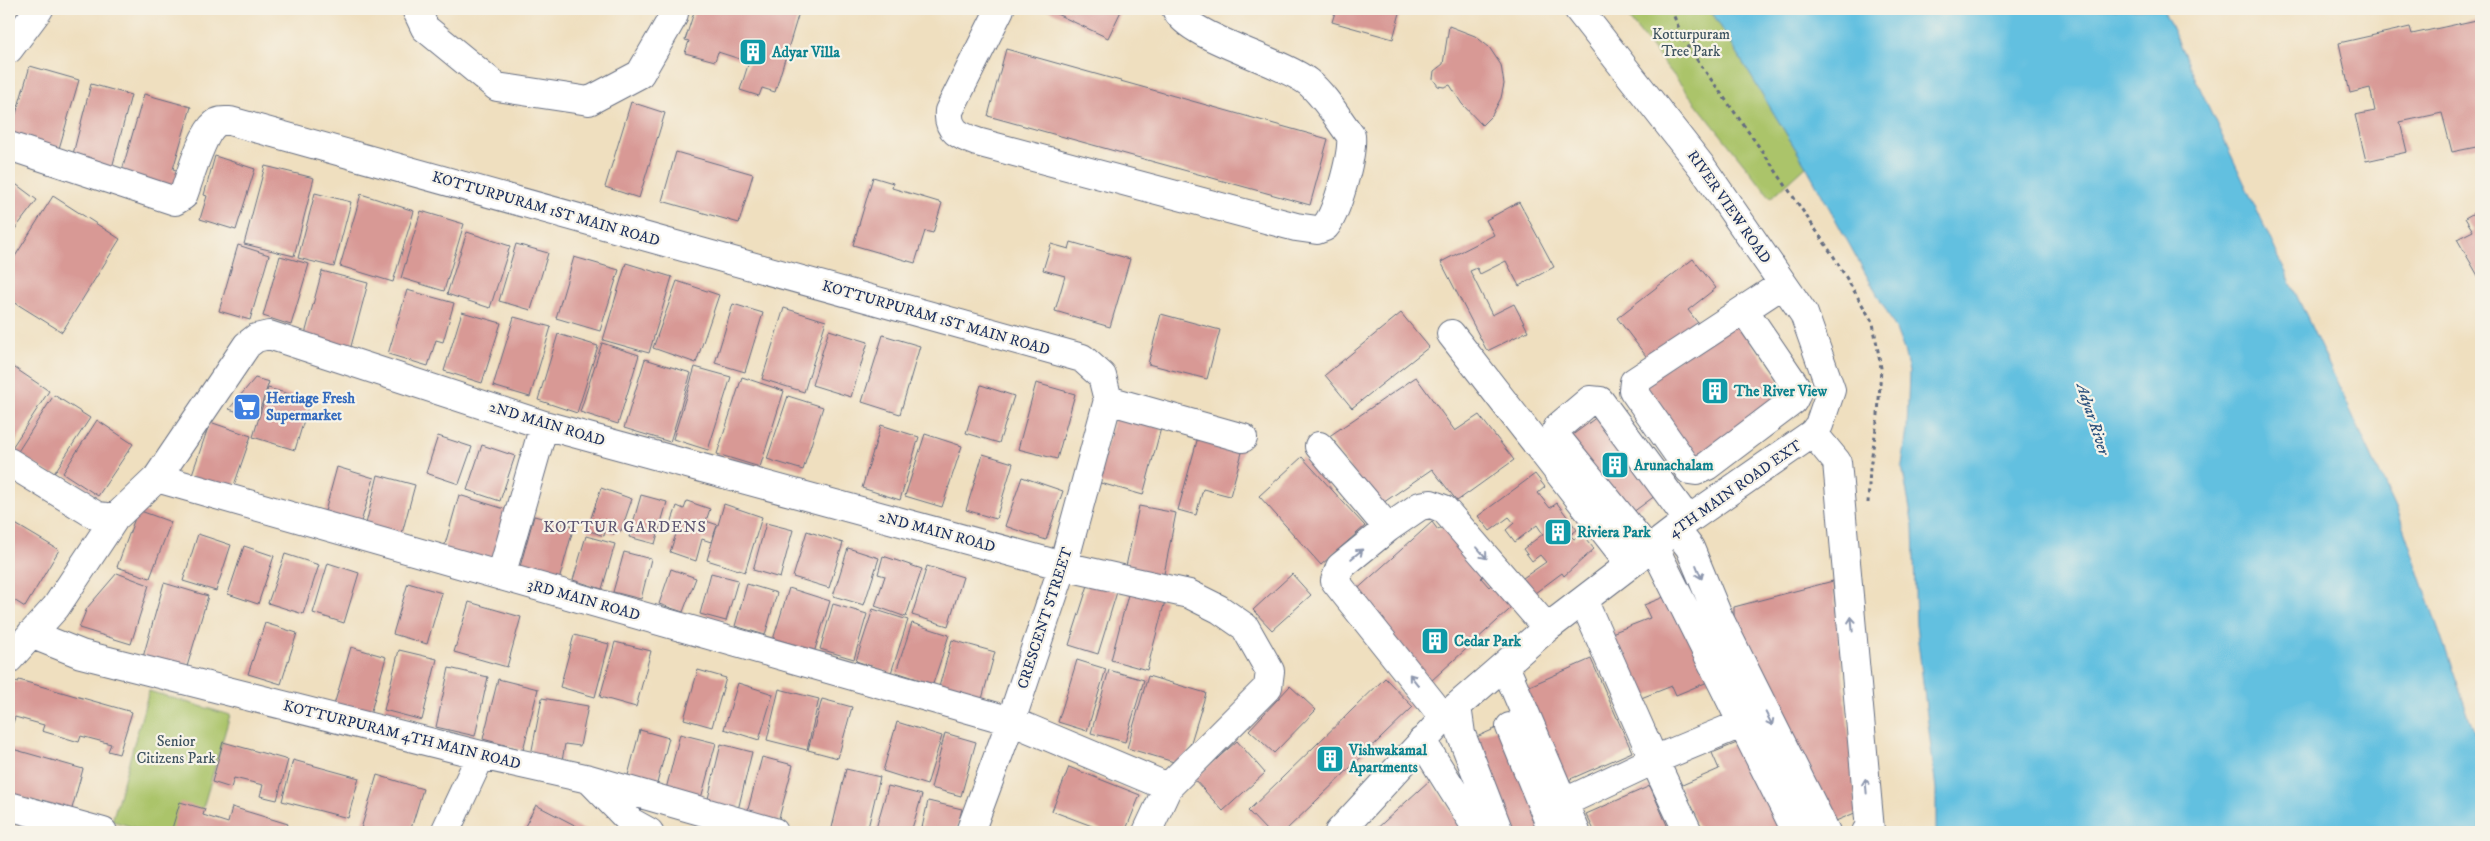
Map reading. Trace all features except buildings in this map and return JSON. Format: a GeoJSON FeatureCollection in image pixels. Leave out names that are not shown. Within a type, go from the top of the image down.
{"type":"FeatureCollection","features":[{"type":"Feature","properties":{"kind":"street"},"geometry":{"type":"LineString","coordinates":[[9,50],[39,9]]}},
{"type":"Feature","properties":{"kind":"street"},"geometry":{"type":"LineString","coordinates":[[416,9],[425,28],[497,87],[589,101],[640,74],[673,17],[675,9]]}},
{"type":"Feature","properties":{"kind":"street"},"geometry":{"type":"LineString","coordinates":[[1000,9],[949,111],[948,120],[956,133],[977,142],[1296,227],[1316,230],[1325,227],[1333,214],[1350,154],[1351,136],[1309,83],[1288,70],[1185,22],[1179,16],[1176,9]]}},
{"type":"Feature","properties":{"kind":"street","name":"RIVER VIEW ROAD"},"geometry":{"type":"LineString","coordinates":[[1578,9],[1702,167],[1804,314],[1831,390],[1816,429]]}},
{"type":"Feature","properties":{"kind":"street","name":"KOTTURPURAM 1ST MAIN ROAD"},"geometry":{"type":"LineString","coordinates":[[9,146],[175,201],[183,196],[207,134],[214,124],[222,120],[230,121],[1082,358],[1102,376],[1108,400]]}},
{"type":"Feature","properties":{"kind":"street"},"geometry":{"type":"LineString","coordinates":[[1744,310],[1795,385],[1796,395],[1793,401],[1707,466],[1696,471],[1689,470],[1634,390],[1634,382],[1783,284]]}},
{"type":"Feature","properties":{"kind":"street"},"geometry":{"type":"LineString","coordinates":[[1451,334],[1644,554]]}},
{"type":"Feature","properties":{"kind":"street","name":"2ND MAIN ROAD"},"geometry":{"type":"LineString","coordinates":[[9,659],[56,607],[115,518],[157,478],[247,345],[256,338],[269,335],[544,425],[1063,566],[1189,594],[1219,609],[1245,627],[1270,671],[1268,687],[1168,787],[1147,832]]}},
{"type":"Feature","properties":{"kind":"street"},"geometry":{"type":"LineString","coordinates":[[1108,400],[1242,438]]}},
{"type":"Feature","properties":{"kind":"street","name":"CRESCENT STREET"},"geometry":{"type":"LineString","coordinates":[[970,832],[1011,721],[1063,566],[1108,400]]}},
{"type":"Feature","properties":{"kind":"street"},"geometry":{"type":"LineString","coordinates":[[1794,832],[1794,827],[1743,723],[1644,554],[1555,435],[1558,427],[1590,400],[1600,401],[1682,525],[1718,616],[1826,832]]}},
{"type":"Feature","properties":{"kind":"street"},"geometry":{"type":"LineString","coordinates":[[501,576],[544,425]]}},
{"type":"Feature","properties":{"kind":"street"},"geometry":{"type":"LineString","coordinates":[[1816,429],[1837,462],[1870,830],[1866,832]]}},
{"type":"Feature","properties":{"kind":"street","name":"4TH MAIN ROAD EXT"},"geometry":{"type":"LineString","coordinates":[[1345,830],[1452,710],[1547,628],[1584,602],[1682,525],[1816,429]]}},
{"type":"Feature","properties":{"kind":"street"},"geometry":{"type":"LineString","coordinates":[[1319,446],[1388,528]]}},
{"type":"Feature","properties":{"kind":"street"},"geometry":{"type":"LineString","coordinates":[[9,462],[98,516],[115,518]]}},
{"type":"Feature","properties":{"kind":"street","name":"3RD MAIN ROAD"},"geometry":{"type":"LineString","coordinates":[[157,478],[1011,721],[1168,787]]}},
{"type":"Feature","properties":{"kind":"street"},"geometry":{"type":"LineString","coordinates":[[1499,832],[1452,710],[1436,708],[1335,581],[1340,567],[1388,528],[1420,506],[1431,504],[1444,509],[1547,628]]}},
{"type":"Feature","properties":{"kind":"street"},"geometry":{"type":"LineString","coordinates":[[1584,602],[1688,832]]}},
{"type":"Feature","properties":{"kind":"street","name":"KOTTURPURAM 4TH MAIN ROAD"},"geometry":{"type":"LineString","coordinates":[[31,634],[81,654],[481,756],[589,779],[774,832]]}},
{"type":"Feature","properties":{"kind":"street"},"geometry":{"type":"LineString","coordinates":[[1497,672],[1576,832]]}},
{"type":"Feature","properties":{"kind":"street"},"geometry":{"type":"LineString","coordinates":[[1497,672],[1553,832]]}},
{"type":"Feature","properties":{"kind":"street"},"geometry":{"type":"LineString","coordinates":[[1563,803],[1654,760],[1743,723]]}},
{"type":"Feature","properties":{"kind":"street"},"geometry":{"type":"LineString","coordinates":[[1422,742],[1480,832]]}},
{"type":"Feature","properties":{"kind":"street"},"geometry":{"type":"LineString","coordinates":[[444,832],[481,756]]}},
{"type":"Feature","properties":{"kind":"street"},"geometry":{"type":"LineString","coordinates":[[589,779],[631,822],[649,832]]}},
{"type":"Feature","properties":{"kind":"street"},"geometry":{"type":"LineString","coordinates":[[9,806],[66,827],[103,832]]}},
{"type":"Feature","properties":{"kind":"green space","name":"Kotturpuram Tree Park"},"geometry":{"type":"Polygon","coordinates":[[[1621,9],[1710,9],[1806,166],[1771,198],[1621,9]]]}},
{"type":"Feature","properties":{"kind":"green space","name":"Senior Citizens Park"},"geometry":{"type":"Polygon","coordinates":[[[149,691],[230,715],[196,832],[150,832],[112,821],[149,691]]]}},
{"type":"Feature","properties":{"kind":"water","name":"Adyar River"},"geometry":{"type":"Polygon","coordinates":[[[1710,9],[2163,9],[2399,515],[2481,752],[2481,832],[1936,832],[1936,789],[1916,625],[1913,526],[1902,466],[1907,430],[1909,372],[1904,350],[1895,327],[1806,166],[1710,9]]]}},
{"type":"Feature","properties":{"kind":"place","name":"Adyar Villa"},"geometry":{"type":"Point","coordinates":[753,52]}},
{"type":"Feature","properties":{"kind":"place","name":"The River View"},"geometry":{"type":"Point","coordinates":[1715,391]}},
{"type":"Feature","properties":{"kind":"place","name":"Hertiage Fresh Supermarket"},"geometry":{"type":"Point","coordinates":[247,407]}},
{"type":"Feature","properties":{"kind":"place","name":"Arunachalam"},"geometry":{"type":"Point","coordinates":[1615,465]}},
{"type":"Feature","properties":{"kind":"place","name":"Riviera Park"},"geometry":{"type":"Point","coordinates":[1558,532]}},
{"type":"Feature","properties":{"kind":"place","name":"Cedar Park"},"geometry":{"type":"Point","coordinates":[1435,641]}},
{"type":"Feature","properties":{"kind":"place","name":"Vishwakamal Apartments"},"geometry":{"type":"Point","coordinates":[1330,759]}},
{"type":"Feature","properties":{"kind":"district","name":"KOTTUR GARDENS"},"geometry":{"type":"Point","coordinates":[625,527]}}]}
